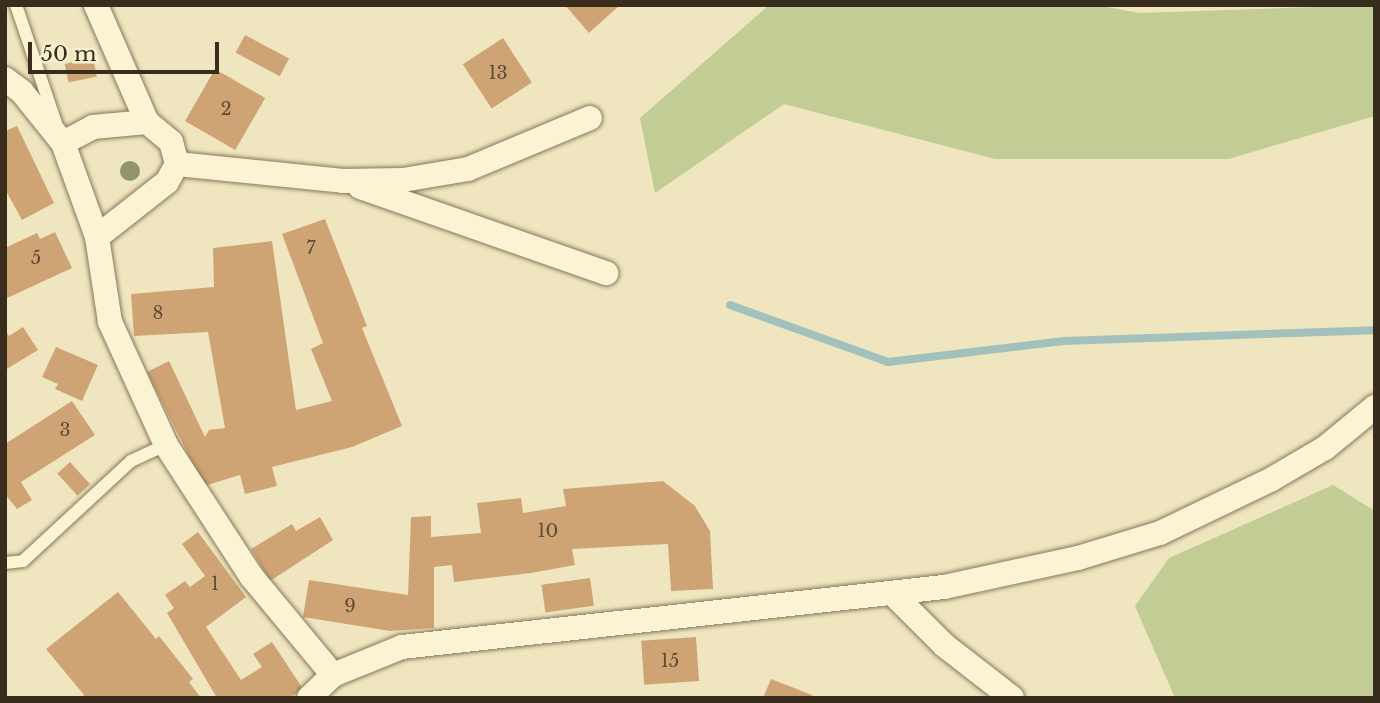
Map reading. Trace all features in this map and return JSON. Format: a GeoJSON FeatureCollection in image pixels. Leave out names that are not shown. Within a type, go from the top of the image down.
{"type":"FeatureCollection","features":[{"type":"Feature","properties":{"kind":"street"},"geometry":{"type":"LineString","coordinates":[[96,5],[147,122],[171,142],[177,164],[167,182],[97,237]]}},
{"type":"Feature","properties":{"kind":"street"},"geometry":{"type":"LineString","coordinates":[[5,79],[22,92],[63,143],[97,237],[110,322],[166,445],[251,576],[333,675]]}},
{"type":"Feature","properties":{"kind":"street"},"geometry":{"type":"LineString","coordinates":[[177,164],[342,181],[403,180],[468,169],[590,118]]}},
{"type":"Feature","properties":{"kind":"street"},"geometry":{"type":"LineString","coordinates":[[63,143],[93,127],[147,122]]}},
{"type":"Feature","properties":{"kind":"street"},"geometry":{"type":"LineString","coordinates":[[342,181],[606,273]]}},
{"type":"Feature","properties":{"kind":"street"},"geometry":{"type":"LineString","coordinates":[[309,698],[333,675],[402,648],[892,593],[1034,569],[1160,533],[1325,448],[1375,407]]}},
{"type":"Feature","properties":{"kind":"street"},"geometry":{"type":"LineString","coordinates":[[892,593],[944,645],[1012,698]]}},
{"type":"Feature","properties":{"kind":"lane"},"geometry":{"type":"LineString","coordinates":[[16,5],[63,143]]}},
{"type":"Feature","properties":{"kind":"lane"},"geometry":{"type":"LineString","coordinates":[[5,563],[23,561],[131,461],[166,445]]}},
{"type":"Feature","properties":{"kind":"green space"},"geometry":{"type":"Polygon","coordinates":[[[769,5],[1097,5],[1139,13],[1375,5],[1375,116],[1228,159],[995,159],[784,104],[655,193],[640,118],[769,5]]]}},
{"type":"Feature","properties":{"kind":"green space"},"geometry":{"type":"Polygon","coordinates":[[[1333,485],[1375,511],[1375,698],[1175,698],[1135,606],[1169,558],[1333,485]]]}},
{"type":"Feature","properties":{"kind":"building"},"geometry":{"type":"Polygon","coordinates":[[[565,5],[620,5],[589,33],[565,5]]]}},
{"type":"Feature","properties":{"kind":"building"},"geometry":{"type":"Polygon","coordinates":[[[245,35],[289,58],[280,76],[236,53],[245,35]]]}},
{"type":"Feature","properties":{"kind":"building"},"geometry":{"type":"Polygon","coordinates":[[[503,38],[532,82],[492,109],[463,64],[503,38]]]}},
{"type":"Feature","properties":{"kind":"building"},"geometry":{"type":"Polygon","coordinates":[[[93,58],[97,77],[69,83],[65,64],[93,58]]]}},
{"type":"Feature","properties":{"kind":"building"},"geometry":{"type":"Polygon","coordinates":[[[215,69],[265,98],[235,150],[185,121],[215,69]]]}},
{"type":"Feature","properties":{"kind":"building"},"geometry":{"type":"Polygon","coordinates":[[[17,126],[54,203],[22,220],[5,189],[5,131],[17,126]]]}},
{"type":"Feature","properties":{"kind":"building"},"geometry":{"type":"Polygon","coordinates":[[[325,219],[367,326],[362,328],[402,426],[352,447],[272,467],[277,486],[245,494],[240,475],[204,486],[147,372],[169,361],[205,437],[209,430],[225,428],[208,332],[134,336],[131,294],[214,287],[213,248],[272,241],[296,410],[332,401],[311,349],[323,343],[282,234],[325,219]]]}},
{"type":"Feature","properties":{"kind":"building"},"geometry":{"type":"Polygon","coordinates":[[[55,232],[72,268],[5,299],[5,248],[37,233],[40,239],[55,232]]]}},
{"type":"Feature","properties":{"kind":"building"},"geometry":{"type":"Polygon","coordinates":[[[23,327],[38,350],[5,370],[5,330],[9,336],[23,327]]]}},
{"type":"Feature","properties":{"kind":"building"},"geometry":{"type":"Polygon","coordinates":[[[56,347],[98,365],[82,401],[55,389],[58,384],[42,377],[56,347]]]}},
{"type":"Feature","properties":{"kind":"building"},"geometry":{"type":"Polygon","coordinates":[[[72,401],[95,435],[21,482],[32,500],[17,509],[5,494],[5,444],[72,401]]]}},
{"type":"Feature","properties":{"kind":"building"},"geometry":{"type":"Polygon","coordinates":[[[70,462],[90,484],[77,496],[57,473],[70,462]]]}},
{"type":"Feature","properties":{"kind":"building"},"geometry":{"type":"Polygon","coordinates":[[[663,481],[695,506],[710,531],[713,589],[671,591],[668,544],[572,549],[575,565],[531,573],[454,582],[452,565],[434,567],[434,628],[390,631],[303,617],[309,580],[408,595],[411,517],[431,516],[431,537],[481,533],[477,503],[521,498],[523,513],[566,506],[563,489],[663,481]]]}},
{"type":"Feature","properties":{"kind":"building"},"geometry":{"type":"Polygon","coordinates":[[[320,517],[333,540],[270,581],[251,549],[292,524],[296,531],[320,517]]]}},
{"type":"Feature","properties":{"kind":"building"},"geometry":{"type":"Polygon","coordinates":[[[198,532],[246,597],[206,627],[241,680],[262,667],[253,654],[272,642],[303,689],[289,698],[217,698],[167,613],[174,608],[165,595],[185,581],[190,587],[205,576],[182,544],[198,532]]]}},
{"type":"Feature","properties":{"kind":"building"},"geometry":{"type":"Polygon","coordinates":[[[590,578],[594,606],[545,613],[541,585],[590,578]]]}},
{"type":"Feature","properties":{"kind":"building"},"geometry":{"type":"Polygon","coordinates":[[[118,592],[156,639],[159,636],[193,679],[189,682],[201,698],[80,698],[84,695],[46,649],[118,592]]]}},
{"type":"Feature","properties":{"kind":"building"},"geometry":{"type":"Polygon","coordinates":[[[696,637],[699,681],[644,685],[641,641],[696,637]]]}},
{"type":"Feature","properties":{"kind":"building"},"geometry":{"type":"Polygon","coordinates":[[[771,679],[812,695],[811,698],[763,698],[771,679]]]}},
{"type":"Feature","properties":{"kind":"waterway"},"geometry":{"type":"LineString","coordinates":[[730,305],[888,362],[1064,341],[1375,330]]}}]}
